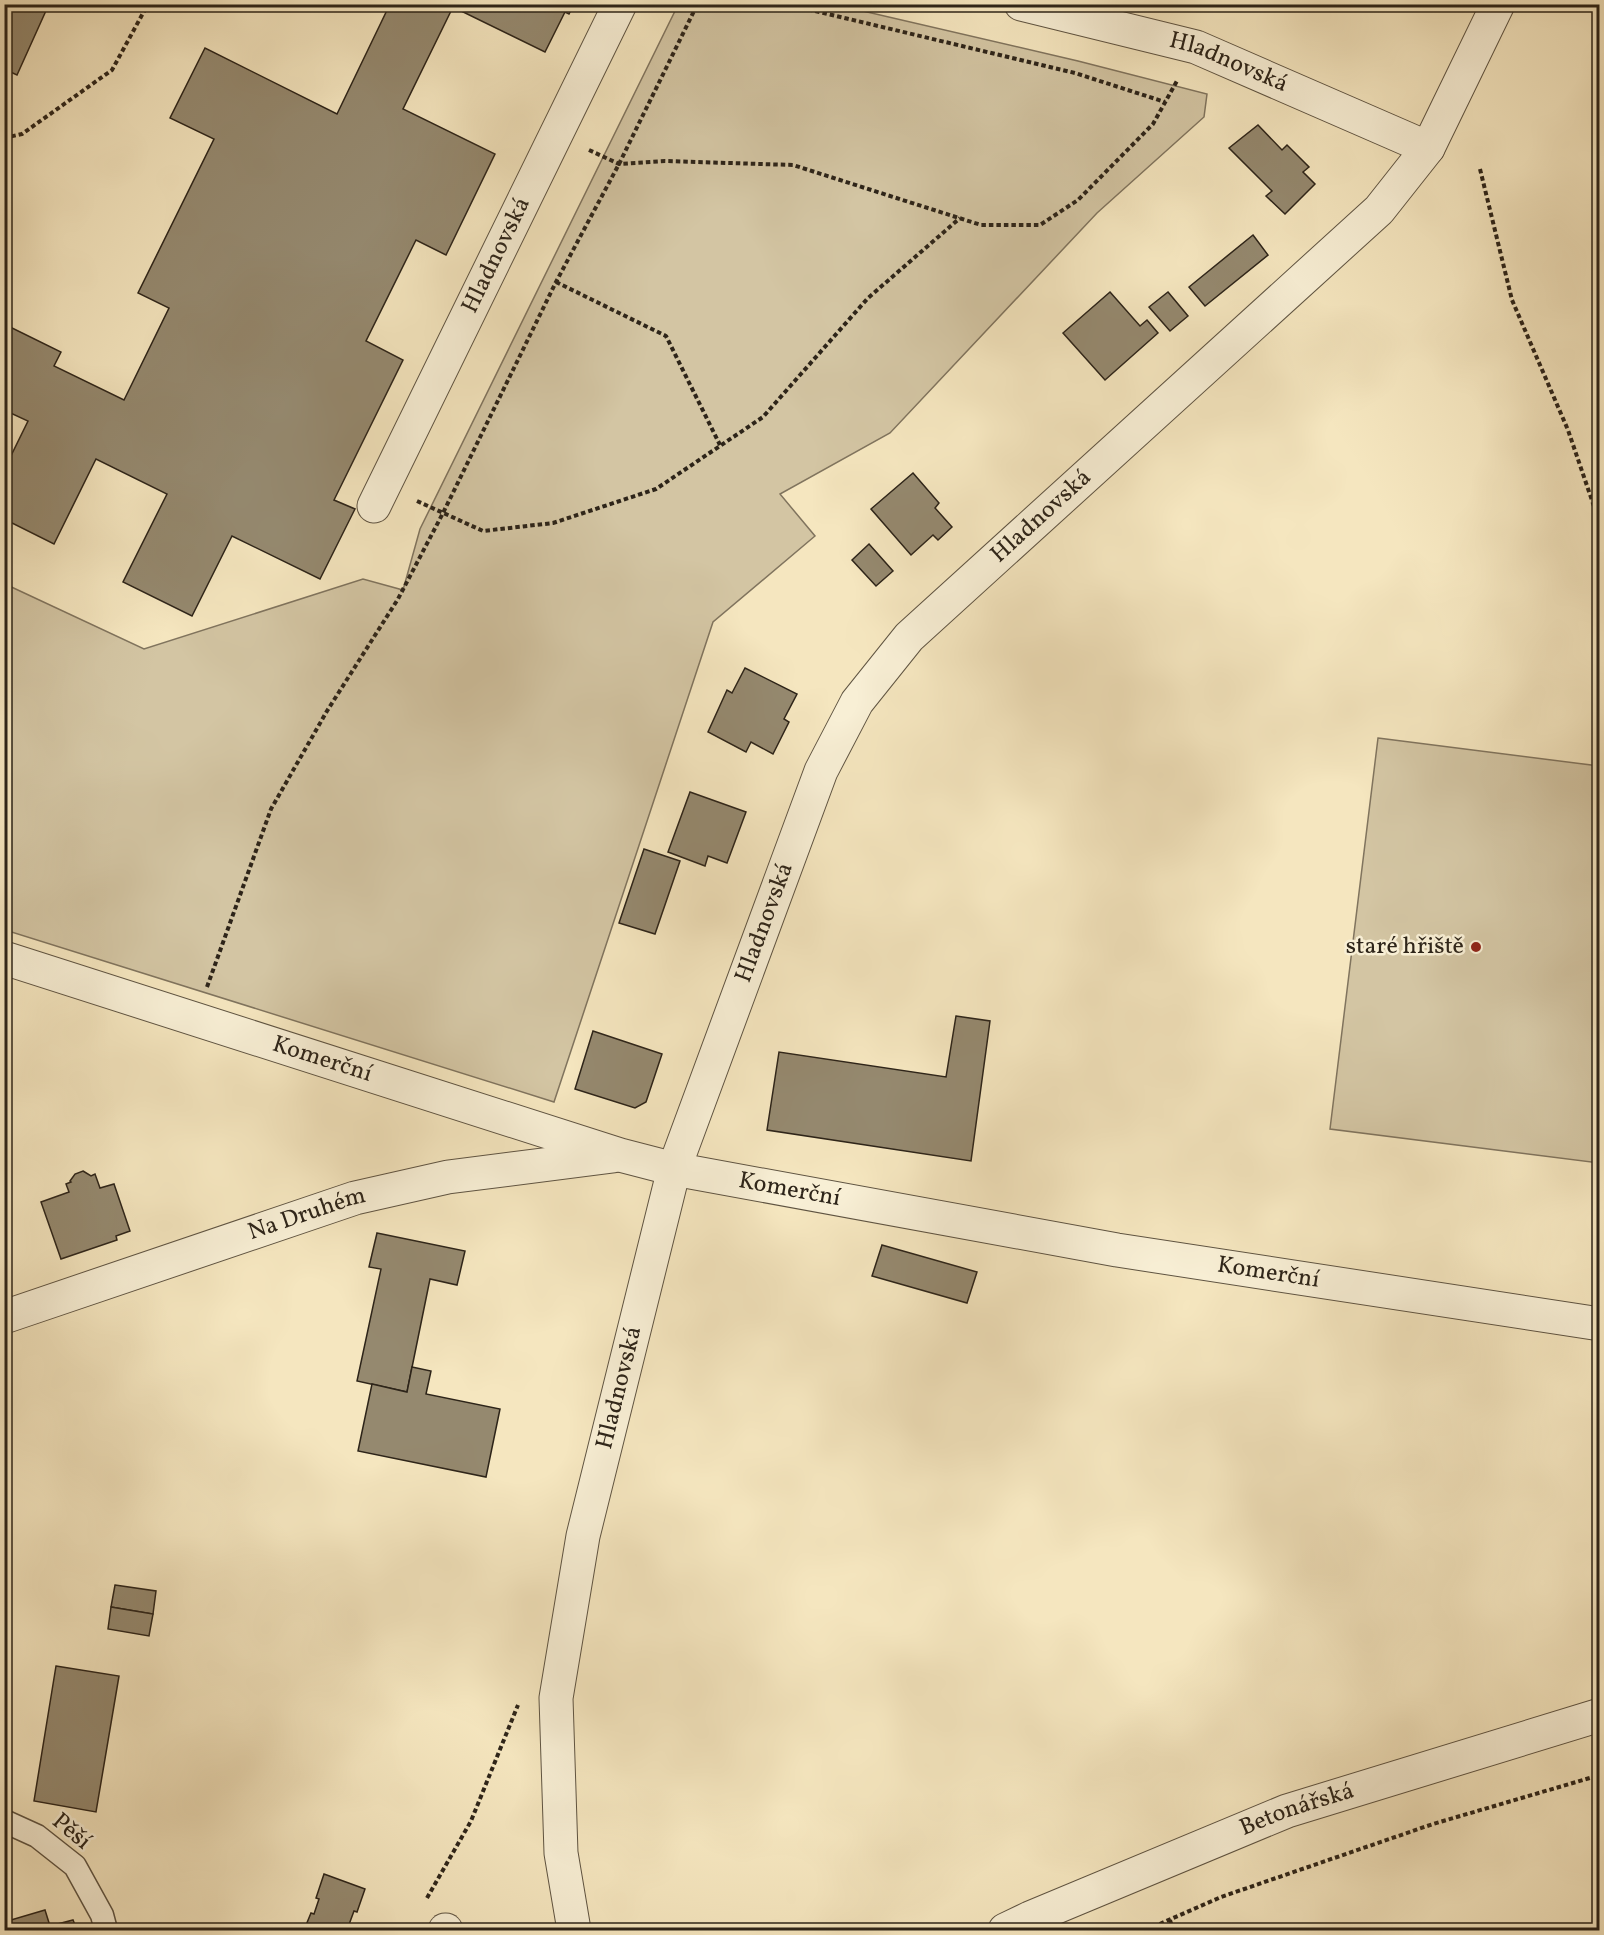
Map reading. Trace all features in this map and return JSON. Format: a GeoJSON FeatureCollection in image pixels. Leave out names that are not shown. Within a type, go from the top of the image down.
{"type":"FeatureCollection","features":[{"type":"Feature","properties":{"kind":"street","name":"Hladnovská"},"geometry":{"type":"LineString","coordinates":[[379,496],[620,4]]}},
{"type":"Feature","properties":{"kind":"street","name":"Hladnovská"},"geometry":{"type":"LineString","coordinates":[[1021,4],[1196,47],[1428,148]]}},
{"type":"Feature","properties":{"kind":"street","name":"Hladnovská"},"geometry":{"type":"LineString","coordinates":[[574,1930],[561,1853],[556,1698],[584,1536],[674,1168],[820,771],[857,702],[909,638],[1378,210],[1428,148],[1498,4]]}},
{"type":"Feature","properties":{"kind":"street","name":"Komerční"},"geometry":{"type":"LineString","coordinates":[[4,958],[621,1155],[674,1168],[1117,1250],[1599,1324]]}},
{"type":"Feature","properties":{"kind":"street","name":"Na Druhém"},"geometry":{"type":"LineString","coordinates":[[4,1317],[356,1198],[448,1178],[621,1155]]}},
{"type":"Feature","properties":{"kind":"street","name":"Betonářská"},"geometry":{"type":"LineString","coordinates":[[1005,1930],[1287,1811],[1599,1715]]}},
{"type":"Feature","properties":{"kind":"lane","name":"Pěší"},"geometry":{"type":"LineString","coordinates":[[4,1821],[37,1836],[75,1866],[102,1915],[106,1930]]}},
{"type":"Feature","properties":{"kind":"path"},"geometry":{"type":"LineString","coordinates":[[4,138],[22,134],[112,70],[148,4]]}},
{"type":"Feature","properties":{"kind":"path"},"geometry":{"type":"LineString","coordinates":[[195,1018],[271,809],[327,711],[399,599],[555,282],[619,164],[697,5],[705,4]]}},
{"type":"Feature","properties":{"kind":"path"},"geometry":{"type":"LineString","coordinates":[[786,4],[1075,74],[1166,102]]}},
{"type":"Feature","properties":{"kind":"path"},"geometry":{"type":"LineString","coordinates":[[556,134],[619,164],[665,162],[793,165],[981,225],[1040,225],[1078,200],[1154,124],[1196,47]]}},
{"type":"Feature","properties":{"kind":"path"},"geometry":{"type":"LineString","coordinates":[[1480,170],[1512,300],[1568,430],[1599,524]]}},
{"type":"Feature","properties":{"kind":"path"},"geometry":{"type":"LineString","coordinates":[[379,496],[443,513],[483,531],[554,523],[656,489],[763,417],[868,298],[960,218]]}},
{"type":"Feature","properties":{"kind":"path"},"geometry":{"type":"LineString","coordinates":[[555,282],[666,336],[720,445]]}},
{"type":"Feature","properties":{"kind":"path"},"geometry":{"type":"LineString","coordinates":[[426,1901],[471,1821],[520,1695]]}},
{"type":"Feature","properties":{"kind":"path"},"geometry":{"type":"LineString","coordinates":[[1146,1930],[1221,1897],[1432,1824],[1599,1775]]}},
{"type":"Feature","properties":{"kind":"path"},"geometry":{"type":"LineString","coordinates":[[1170,1920],[1173,1930]]}},
{"type":"Feature","properties":{"kind":"shaded area"},"geometry":{"type":"Polygon","coordinates":[[[678,5],[837,5],[1078,61],[1207,94],[1204,117],[1097,213],[890,433],[780,494],[815,536],[713,622],[554,1102],[5,930],[5,584],[144,649],[363,579],[403,590],[420,529],[678,5]]]}},
{"type":"Feature","properties":{"kind":"shaded area","name":"staré hřiště"},"geometry":{"type":"Polygon","coordinates":[[[1378,738],[1599,766],[1599,1163],[1330,1129],[1378,738]]]}},
{"type":"Feature","properties":{"kind":"building"},"geometry":{"type":"Polygon","coordinates":[[[4,4],[49,4],[17,75],[4,69],[4,4]]]}},
{"type":"Feature","properties":{"kind":"building"},"geometry":{"type":"Polygon","coordinates":[[[390,4],[574,4],[569,14],[565,12],[545,52],[453,7],[403,109],[495,154],[446,255],[416,240],[366,341],[403,360],[334,500],[355,509],[320,579],[232,536],[192,616],[123,582],[167,494],[96,459],[54,544],[4,519],[4,470],[28,421],[4,410],[4,324],[61,352],[54,366],[124,400],[169,308],[138,293],[214,139],[170,118],[205,48],[337,114],[390,4]]]}},
{"type":"Feature","properties":{"kind":"building"},"geometry":{"type":"Polygon","coordinates":[[[1258,125],[1282,150],[1287,145],[1309,167],[1303,172],[1315,184],[1285,214],[1266,196],[1272,191],[1229,148],[1258,125]]]}},
{"type":"Feature","properties":{"kind":"building"},"geometry":{"type":"Polygon","coordinates":[[[1253,235],[1268,255],[1205,306],[1189,287],[1253,235]]]}},
{"type":"Feature","properties":{"kind":"building"},"geometry":{"type":"Polygon","coordinates":[[[1110,292],[1140,326],[1147,320],[1158,333],[1105,380],[1063,333],[1110,292]]]}},
{"type":"Feature","properties":{"kind":"building"},"geometry":{"type":"Polygon","coordinates":[[[1168,292],[1188,316],[1170,331],[1149,307],[1168,292]]]}},
{"type":"Feature","properties":{"kind":"building"},"geometry":{"type":"Polygon","coordinates":[[[913,473],[939,503],[935,508],[952,527],[938,540],[933,535],[911,555],[871,509],[913,473]]]}},
{"type":"Feature","properties":{"kind":"building"},"geometry":{"type":"Polygon","coordinates":[[[869,544],[893,571],[876,586],[852,560],[869,544]]]}},
{"type":"Feature","properties":{"kind":"building"},"geometry":{"type":"Polygon","coordinates":[[[745,668],[797,694],[784,719],[789,722],[773,754],[751,742],[746,752],[708,732],[727,690],[732,693],[745,668]]]}},
{"type":"Feature","properties":{"kind":"building"},"geometry":{"type":"Polygon","coordinates":[[[690,792],[746,812],[727,863],[708,856],[705,866],[668,852],[690,792]]]}},
{"type":"Feature","properties":{"kind":"building"},"geometry":{"type":"Polygon","coordinates":[[[644,849],[680,861],[655,934],[619,923],[644,849]]]}},
{"type":"Feature","properties":{"kind":"building"},"geometry":{"type":"Polygon","coordinates":[[[956,1016],[990,1021],[971,1161],[767,1130],[779,1052],[946,1077],[956,1016]]]}},
{"type":"Feature","properties":{"kind":"building"},"geometry":{"type":"Polygon","coordinates":[[[593,1031],[662,1054],[646,1102],[635,1108],[575,1089],[593,1031]]]}},
{"type":"Feature","properties":{"kind":"building"},"geometry":{"type":"Polygon","coordinates":[[[83,1171],[91,1176],[95,1174],[100,1188],[114,1184],[130,1231],[116,1236],[117,1240],[61,1259],[41,1202],[69,1192],[66,1184],[71,1182],[75,1174],[83,1171]]]}},
{"type":"Feature","properties":{"kind":"building"},"geometry":{"type":"Polygon","coordinates":[[[377,1233],[465,1251],[457,1285],[430,1279],[407,1392],[357,1381],[381,1269],[369,1267],[377,1233]]]}},
{"type":"Feature","properties":{"kind":"building"},"geometry":{"type":"Polygon","coordinates":[[[882,1245],[977,1272],[967,1303],[872,1276],[882,1245]]]}},
{"type":"Feature","properties":{"kind":"building"},"geometry":{"type":"Polygon","coordinates":[[[412,1367],[431,1371],[426,1394],[500,1409],[486,1477],[358,1451],[372,1384],[407,1392],[412,1367]]]}},
{"type":"Feature","properties":{"kind":"building"},"geometry":{"type":"Polygon","coordinates":[[[115,1585],[156,1591],[153,1614],[111,1607],[115,1585]]]}},
{"type":"Feature","properties":{"kind":"building"},"geometry":{"type":"Polygon","coordinates":[[[111,1607],[153,1614],[149,1636],[108,1629],[111,1607]]]}},
{"type":"Feature","properties":{"kind":"building"},"geometry":{"type":"Polygon","coordinates":[[[56,1666],[119,1676],[96,1812],[34,1801],[56,1666]]]}},
{"type":"Feature","properties":{"kind":"building"},"geometry":{"type":"Polygon","coordinates":[[[324,1874],[365,1889],[357,1912],[354,1911],[347,1930],[304,1930],[311,1913],[314,1914],[319,1899],[316,1898],[324,1874]]]}},
{"type":"Feature","properties":{"kind":"building"},"geometry":{"type":"Polygon","coordinates":[[[45,1910],[50,1926],[73,1920],[77,1930],[4,1930],[4,1922],[45,1910]]]}},
{"type":"Feature","properties":{"kind":"place","name":"staré hřiště"},"geometry":{"type":"Point","coordinates":[1476,947]}}]}
